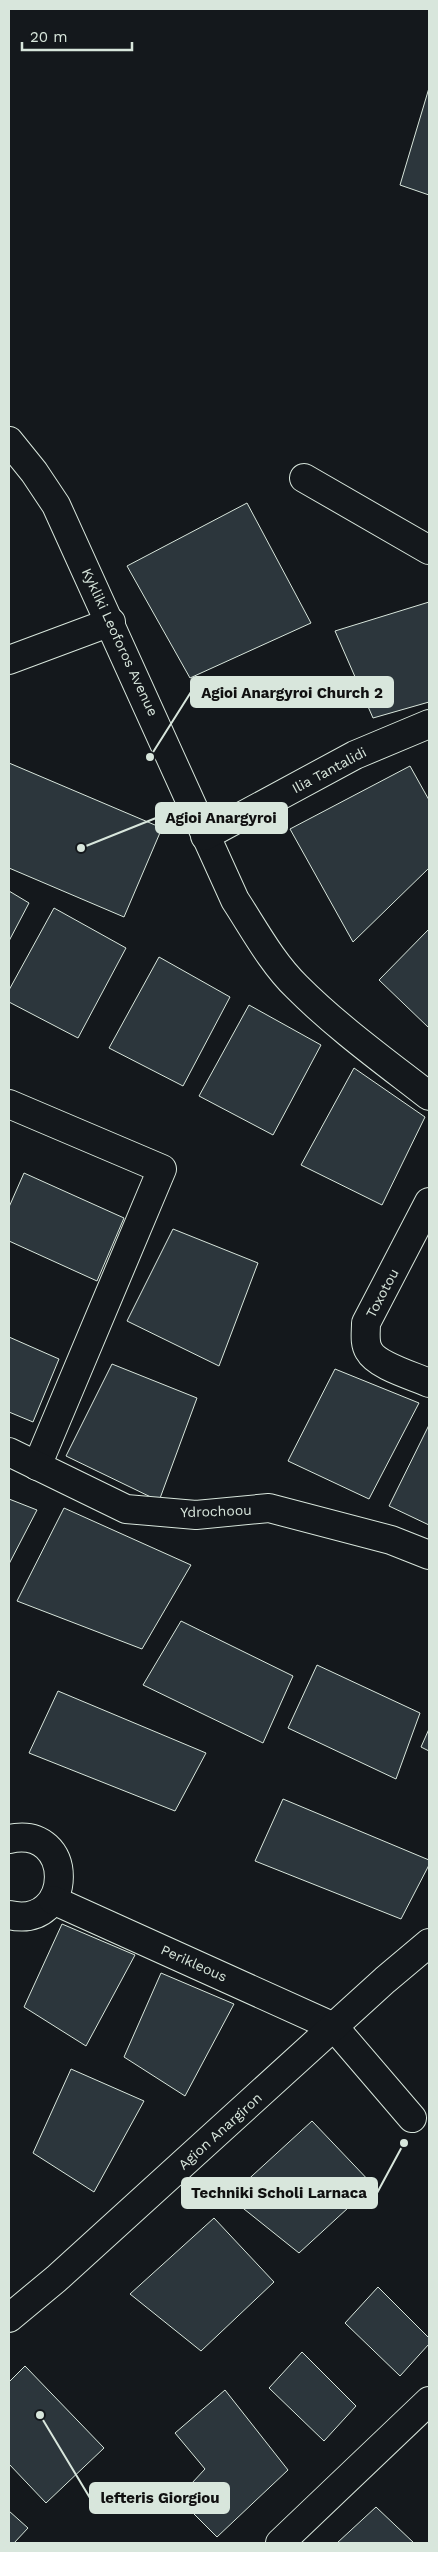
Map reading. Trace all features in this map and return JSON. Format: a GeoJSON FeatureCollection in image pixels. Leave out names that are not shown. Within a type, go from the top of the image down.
{"type":"FeatureCollection","features":[{"type":"Feature","properties":{"kind":"street","name":"Kykliki Leoforos Avenue"},"geometry":{"type":"LineString","coordinates":[[9,442],[34,472],[56,505],[111,622],[235,900],[265,946],[295,986],[333,1020],[429,1096]]}},
{"type":"Feature","properties":{"kind":"street"},"geometry":{"type":"LineString","coordinates":[[304,478],[429,550]]}},
{"type":"Feature","properties":{"kind":"street"},"geometry":{"type":"LineString","coordinates":[[9,660],[111,622]]}},
{"type":"Feature","properties":{"kind":"street","name":"Ilia Tantalidi"},"geometry":{"type":"LineString","coordinates":[[205,836],[355,755],[429,724]]}},
{"type":"Feature","properties":{"kind":"street"},"geometry":{"type":"LineString","coordinates":[[9,1104],[162,1169],[37,1466]]}},
{"type":"Feature","properties":{"kind":"street","name":"Toxotou"},"geometry":{"type":"LineString","coordinates":[[429,1202],[366,1324],[366,1341],[369,1353],[384,1364],[429,1382]]}},
{"type":"Feature","properties":{"kind":"street","name":"Ydrochoou"},"geometry":{"type":"LineString","coordinates":[[9,1452],[126,1509],[196,1515],[269,1508],[391,1540],[429,1555]]}},
{"type":"Feature","properties":{"kind":"street"},"geometry":{"type":"LineString","coordinates":[[9,1838],[23,1837],[37,1840],[48,1848],[56,1860],[60,1873],[59,1887],[53,1900],[44,1910],[31,1916],[9,1915]]}},
{"type":"Feature","properties":{"kind":"street","name":"Perikleous"},"geometry":{"type":"LineString","coordinates":[[53,1900],[334,2027]]}},
{"type":"Feature","properties":{"kind":"street","name":"Agion Anargiron"},"geometry":{"type":"LineString","coordinates":[[9,2318],[56,2279],[429,1943]]}},
{"type":"Feature","properties":{"kind":"street"},"geometry":{"type":"LineString","coordinates":[[334,2027],[412,2118]]}},
{"type":"Feature","properties":{"kind":"street"},"geometry":{"type":"LineString","coordinates":[[280,2543],[429,2401]]}},
{"type":"Feature","properties":{"kind":"building"},"geometry":{"type":"Polygon","coordinates":[[[429,88],[429,195],[400,185],[429,88]]]}},
{"type":"Feature","properties":{"kind":"building"},"geometry":{"type":"Polygon","coordinates":[[[247,503],[311,623],[190,678],[127,566],[247,503]]]}},
{"type":"Feature","properties":{"kind":"building"},"geometry":{"type":"Polygon","coordinates":[[[429,602],[429,702],[373,718],[335,631],[429,602]]]}},
{"type":"Feature","properties":{"kind":"building"},"geometry":{"type":"Polygon","coordinates":[[[9,763],[162,828],[124,917],[9,868],[9,763]]]}},
{"type":"Feature","properties":{"kind":"building"},"geometry":{"type":"Polygon","coordinates":[[[410,766],[429,800],[429,868],[353,942],[290,829],[410,766]]]}},
{"type":"Feature","properties":{"kind":"building"},"geometry":{"type":"Polygon","coordinates":[[[9,891],[29,903],[9,941],[9,891]]]}},
{"type":"Feature","properties":{"kind":"building"},"geometry":{"type":"Polygon","coordinates":[[[54,908],[126,948],[78,1038],[9,1002],[9,990],[54,908]]]}},
{"type":"Feature","properties":{"kind":"building"},"geometry":{"type":"Polygon","coordinates":[[[429,929],[429,1028],[379,980],[429,929]]]}},
{"type":"Feature","properties":{"kind":"building"},"geometry":{"type":"Polygon","coordinates":[[[159,957],[230,997],[183,1086],[109,1048],[159,957]]]}},
{"type":"Feature","properties":{"kind":"building"},"geometry":{"type":"Polygon","coordinates":[[[249,1005],[321,1045],[273,1135],[199,1096],[249,1005]]]}},
{"type":"Feature","properties":{"kind":"building"},"geometry":{"type":"Polygon","coordinates":[[[354,1068],[425,1117],[382,1205],[301,1165],[354,1068]]]}},
{"type":"Feature","properties":{"kind":"building"},"geometry":{"type":"Polygon","coordinates":[[[24,1173],[124,1218],[97,1281],[9,1241],[9,1207],[24,1173]]]}},
{"type":"Feature","properties":{"kind":"building"},"geometry":{"type":"Polygon","coordinates":[[[173,1229],[258,1263],[219,1366],[127,1321],[173,1229]]]}},
{"type":"Feature","properties":{"kind":"building"},"geometry":{"type":"Polygon","coordinates":[[[9,1337],[59,1359],[33,1422],[9,1412],[9,1337]]]}},
{"type":"Feature","properties":{"kind":"building"},"geometry":{"type":"Polygon","coordinates":[[[112,1364],[197,1398],[159,1501],[66,1456],[112,1364]]]}},
{"type":"Feature","properties":{"kind":"building"},"geometry":{"type":"Polygon","coordinates":[[[335,1369],[419,1403],[369,1499],[288,1461],[335,1369]]]}},
{"type":"Feature","properties":{"kind":"building"},"geometry":{"type":"Polygon","coordinates":[[[429,1425],[429,1525],[389,1506],[429,1425]]]}},
{"type":"Feature","properties":{"kind":"building"},"geometry":{"type":"Polygon","coordinates":[[[9,1499],[37,1510],[9,1564],[9,1499]]]}},
{"type":"Feature","properties":{"kind":"building"},"geometry":{"type":"Polygon","coordinates":[[[64,1508],[191,1565],[142,1649],[17,1601],[64,1508]]]}},
{"type":"Feature","properties":{"kind":"building"},"geometry":{"type":"Polygon","coordinates":[[[181,1621],[293,1676],[263,1743],[143,1685],[181,1621]]]}},
{"type":"Feature","properties":{"kind":"building"},"geometry":{"type":"Polygon","coordinates":[[[317,1665],[420,1713],[396,1779],[288,1728],[317,1665]]]}},
{"type":"Feature","properties":{"kind":"building"},"geometry":{"type":"Polygon","coordinates":[[[58,1691],[206,1753],[175,1811],[29,1753],[58,1691]]]}},
{"type":"Feature","properties":{"kind":"building"},"geometry":{"type":"Polygon","coordinates":[[[429,1729],[429,1751],[421,1747],[429,1729]]]}},
{"type":"Feature","properties":{"kind":"building"},"geometry":{"type":"Polygon","coordinates":[[[283,1799],[429,1860],[429,1865],[401,1919],[255,1861],[283,1799]]]}},
{"type":"Feature","properties":{"kind":"building"},"geometry":{"type":"Polygon","coordinates":[[[62,1924],[135,1955],[86,2046],[24,2007],[62,1924]]]}},
{"type":"Feature","properties":{"kind":"building"},"geometry":{"type":"Polygon","coordinates":[[[161,1973],[234,2004],[185,2096],[124,2057],[161,1973]]]}},
{"type":"Feature","properties":{"kind":"building"},"geometry":{"type":"Polygon","coordinates":[[[71,2069],[144,2101],[94,2192],[33,2153],[71,2069]]]}},
{"type":"Feature","properties":{"kind":"building"},"geometry":{"type":"Polygon","coordinates":[[[312,2121],[373,2185],[299,2253],[229,2197],[312,2121]]]}},
{"type":"Feature","properties":{"kind":"building"},"geometry":{"type":"Polygon","coordinates":[[[214,2218],[274,2282],[201,2351],[130,2294],[214,2218]]]}},
{"type":"Feature","properties":{"kind":"building"},"geometry":{"type":"Polygon","coordinates":[[[378,2287],[429,2338],[429,2344],[400,2376],[345,2323],[378,2287]]]}},
{"type":"Feature","properties":{"kind":"building"},"geometry":{"type":"Polygon","coordinates":[[[302,2352],[356,2406],[324,2441],[269,2388],[302,2352]]]}},
{"type":"Feature","properties":{"kind":"building"},"geometry":{"type":"Polygon","coordinates":[[[25,2366],[104,2448],[46,2503],[9,2464],[9,2382],[25,2366]]]}},
{"type":"Feature","properties":{"kind":"building"},"geometry":{"type":"Polygon","coordinates":[[[225,2390],[288,2470],[217,2537],[178,2498],[205,2469],[175,2433],[225,2390]]]}},
{"type":"Feature","properties":{"kind":"building"},"geometry":{"type":"Polygon","coordinates":[[[376,2507],[414,2543],[337,2543],[376,2507]]]}},
{"type":"Feature","properties":{"kind":"building"},"geometry":{"type":"Polygon","coordinates":[[[9,2511],[28,2528],[14,2543],[9,2543],[9,2511]]]}},
{"type":"Feature","properties":{"kind":"place","name":"Agioi Anargyroi Church 2"},"geometry":{"type":"Point","coordinates":[150,757]}},
{"type":"Feature","properties":{"kind":"place","name":"Agioi Anargyroi"},"geometry":{"type":"Point","coordinates":[81,848]}},
{"type":"Feature","properties":{"kind":"place","name":"Techniki Scholi Larnaca"},"geometry":{"type":"Point","coordinates":[404,2143]}},
{"type":"Feature","properties":{"kind":"place","name":"lefteris Giorgiou"},"geometry":{"type":"Point","coordinates":[40,2415]}}]}
